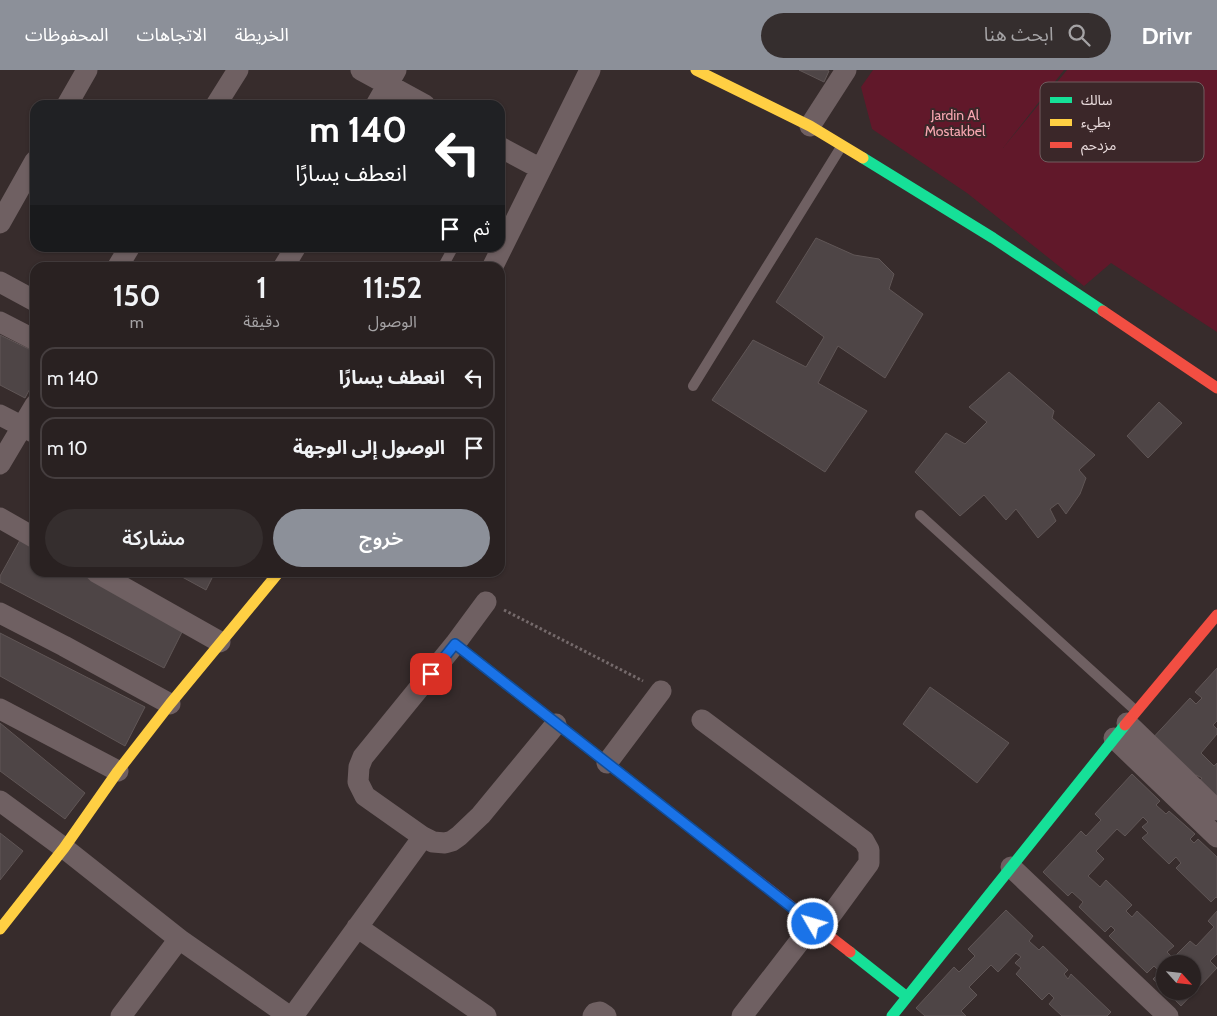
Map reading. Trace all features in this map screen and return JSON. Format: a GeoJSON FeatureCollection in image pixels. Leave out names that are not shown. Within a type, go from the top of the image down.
{"type":"FeatureCollection","features":[{"type":"Feature","properties":{"kind":"street"},"geometry":{"type":"LineString","coordinates":[[70,100],[87,70]]}},
{"type":"Feature","properties":{"kind":"street"},"geometry":{"type":"LineString","coordinates":[[219,100],[238,70]]}},
{"type":"Feature","properties":{"kind":"street"},"geometry":{"type":"LineString","coordinates":[[361,70],[392,77],[419,100]]}},
{"type":"Feature","properties":{"kind":"street"},"geometry":{"type":"LineString","coordinates":[[505,239],[542,170],[590,70]]}},
{"type":"Feature","properties":{"kind":"street"},"geometry":{"type":"LineString","coordinates":[[696,70],[810,126],[994,238],[1217,388]]}},
{"type":"Feature","properties":{"kind":"street"},"geometry":{"type":"LineString","coordinates":[[810,126],[846,70]]}},
{"type":"Feature","properties":{"kind":"street"},"geometry":{"type":"LineString","coordinates":[[379,100],[392,77]]}},
{"type":"Feature","properties":{"kind":"street"},"geometry":{"type":"LineString","coordinates":[[505,150],[542,170]]}},
{"type":"Feature","properties":{"kind":"street"},"geometry":{"type":"LineString","coordinates":[[0,223],[30,171]]}},
{"type":"Feature","properties":{"kind":"street"},"geometry":{"type":"LineString","coordinates":[[0,282],[30,298]]}},
{"type":"Feature","properties":{"kind":"street"},"geometry":{"type":"LineString","coordinates":[[0,322],[30,337]]}},
{"type":"Feature","properties":{"kind":"street"},"geometry":{"type":"LineString","coordinates":[[0,415],[28,430],[0,464]]}},
{"type":"Feature","properties":{"kind":"street"},"geometry":{"type":"LineString","coordinates":[[0,518],[30,535]]}},
{"type":"Feature","properties":{"kind":"street"},"geometry":{"type":"LineString","coordinates":[[105,577],[220,642]]}},
{"type":"Feature","properties":{"kind":"street"},"geometry":{"type":"LineString","coordinates":[[0,929],[64,848],[118,771],[170,704],[275,577]]}},
{"type":"Feature","properties":{"kind":"street"},"geometry":{"type":"LineString","coordinates":[[486,602],[455,644],[370,748],[359,767],[358,782],[365,796],[423,837],[433,842],[445,843],[452,841],[481,815],[556,724]]}},
{"type":"Feature","properties":{"kind":"street"},"geometry":{"type":"LineString","coordinates":[[0,613],[170,704]]}},
{"type":"Feature","properties":{"kind":"street"},"geometry":{"type":"LineString","coordinates":[[892,1016],[1011,866],[1217,614]]}},
{"type":"Feature","properties":{"kind":"street"},"geometry":{"type":"LineString","coordinates":[[455,644],[907,998]]}},
{"type":"Feature","properties":{"kind":"street"},"geometry":{"type":"LineString","coordinates":[[607,763],[661,691]]}},
{"type":"Feature","properties":{"kind":"street"},"geometry":{"type":"LineString","coordinates":[[0,709],[118,771]]}},
{"type":"Feature","properties":{"kind":"street"},"geometry":{"type":"LineString","coordinates":[[702,720],[864,841],[869,850],[868,862],[742,1016]]}},
{"type":"Feature","properties":{"kind":"street"},"geometry":{"type":"LineString","coordinates":[[1126,724],[1217,810]]}},
{"type":"Feature","properties":{"kind":"street"},"geometry":{"type":"LineString","coordinates":[[1126,724],[1217,837]]}},
{"type":"Feature","properties":{"kind":"street"},"geometry":{"type":"LineString","coordinates":[[0,801],[64,848],[179,939],[289,1016]]}},
{"type":"Feature","properties":{"kind":"street"},"geometry":{"type":"LineString","coordinates":[[293,1016],[423,837]]}},
{"type":"Feature","properties":{"kind":"street"},"geometry":{"type":"LineString","coordinates":[[1011,866],[1168,1016]]}},
{"type":"Feature","properties":{"kind":"street"},"geometry":{"type":"LineString","coordinates":[[357,927],[486,1016]]}},
{"type":"Feature","properties":{"kind":"street"},"geometry":{"type":"LineString","coordinates":[[120,1016],[179,939]]}},
{"type":"Feature","properties":{"kind":"street"},"geometry":{"type":"LineString","coordinates":[[593,1016],[595,1013],[600,1012],[606,1016]]}},
{"type":"Feature","properties":{"kind":"lane"},"geometry":{"type":"LineString","coordinates":[[692,386],[842,146]]}},
{"type":"Feature","properties":{"kind":"lane"},"geometry":{"type":"LineString","coordinates":[[920,515],[1126,724]]}},
{"type":"Feature","properties":{"kind":"path"},"geometry":{"type":"LineString","coordinates":[[486,602],[661,691]]}},
{"type":"Feature","properties":{"kind":"green space","name":"Jardin Al Mostakbel"},"geometry":{"type":"Polygon","coordinates":[[[873,70],[1064,70],[1055,82],[1040,82],[1040,101],[1003,148],[1040,103],[1040,162],[1204,162],[1204,82],[1057,82],[1067,70],[1217,70],[1217,332],[1111,263],[1084,286],[967,193],[872,129],[861,87],[873,70]]]}},
{"type":"Feature","properties":{"kind":"building"},"geometry":{"type":"Polygon","coordinates":[[[799,70],[827,70],[829,71],[824,82],[799,70]]]}},
{"type":"Feature","properties":{"kind":"building"},"geometry":{"type":"Polygon","coordinates":[[[816,238],[854,255],[879,259],[894,274],[889,289],[923,314],[885,378],[838,346],[818,383],[867,411],[825,472],[712,400],[753,340],[806,367],[824,337],[776,302],[816,238]]]}},
{"type":"Feature","properties":{"kind":"building"},"geometry":{"type":"Polygon","coordinates":[[[0,335],[30,350],[30,388],[25,398],[0,385],[0,335]]]}},
{"type":"Feature","properties":{"kind":"building"},"geometry":{"type":"Polygon","coordinates":[[[1009,372],[1054,411],[1052,418],[1095,455],[1079,470],[1086,478],[1080,494],[1066,514],[1058,503],[1050,509],[1056,521],[1038,538],[1016,509],[1006,520],[984,495],[960,516],[915,472],[946,433],[965,444],[987,422],[969,407],[1009,372]]]}},
{"type":"Feature","properties":{"kind":"building"},"geometry":{"type":"Polygon","coordinates":[[[1159,402],[1182,423],[1148,458],[1127,436],[1159,402]]]}},
{"type":"Feature","properties":{"kind":"building"},"geometry":{"type":"Polygon","coordinates":[[[20,540],[30,545],[30,577],[88,577],[183,630],[164,668],[0,582],[0,576],[20,540]]]}},
{"type":"Feature","properties":{"kind":"building"},"geometry":{"type":"Polygon","coordinates":[[[182,577],[212,577],[206,590],[182,577]]]}},
{"type":"Feature","properties":{"kind":"building"},"geometry":{"type":"Polygon","coordinates":[[[0,633],[145,707],[125,746],[0,676],[0,633]]]}},
{"type":"Feature","properties":{"kind":"building"},"geometry":{"type":"Polygon","coordinates":[[[1217,668],[1217,721],[1213,725],[1217,729],[1217,734],[1201,753],[1214,766],[1217,763],[1217,807],[1195,786],[1202,778],[1196,775],[1190,782],[1149,742],[1190,698],[1196,704],[1202,698],[1195,692],[1217,668]]]}},
{"type":"Feature","properties":{"kind":"building"},"geometry":{"type":"Polygon","coordinates":[[[930,687],[1009,743],[977,783],[903,724],[930,687]]]}},
{"type":"Feature","properties":{"kind":"building"},"geometry":{"type":"Polygon","coordinates":[[[0,723],[85,793],[65,819],[0,771],[0,723]]]}},
{"type":"Feature","properties":{"kind":"building"},"geometry":{"type":"Polygon","coordinates":[[[1132,774],[1160,801],[1156,805],[1166,814],[1169,811],[1195,834],[1190,839],[1194,843],[1198,839],[1217,857],[1217,898],[1211,902],[1176,868],[1181,863],[1176,857],[1169,864],[1142,838],[1148,833],[1142,827],[1148,822],[1143,817],[1125,836],[1117,829],[1096,851],[1104,859],[1088,876],[1100,887],[1106,880],[1132,905],[1126,911],[1132,917],[1137,911],[1174,946],[1167,952],[1170,955],[1156,955],[1156,968],[1154,966],[1147,973],[1109,936],[1115,930],[1111,926],[1105,932],[1079,907],[1083,902],[1072,892],[1068,896],[1043,872],[1081,831],[1086,836],[1101,820],[1095,814],[1132,774]]]}},
{"type":"Feature","properties":{"kind":"building"},"geometry":{"type":"Polygon","coordinates":[[[0,833],[23,851],[0,880],[0,833]]]}},
{"type":"Feature","properties":{"kind":"building"},"geometry":{"type":"Polygon","coordinates":[[[1006,910],[1033,936],[1029,941],[1039,950],[1043,946],[1068,970],[1064,974],[1068,979],[1071,974],[1111,1012],[1107,1016],[1062,1016],[1049,1004],[1054,998],[1049,993],[1042,1000],[1016,974],[1021,968],[1015,963],[1021,957],[1016,953],[998,972],[991,965],[969,987],[977,995],[961,1011],[966,1016],[925,1016],[916,1008],[954,967],[959,972],[975,956],[968,949],[1006,910]]]}},
{"type":"Feature","properties":{"kind":"building"},"geometry":{"type":"Polygon","coordinates":[[[1217,911],[1217,954],[1210,961],[1217,968],[1201,985],[1201,955],[1176,955],[1190,941],[1196,946],[1214,927],[1208,921],[1217,911]]]}},
{"type":"Feature","properties":{"kind":"building"},"geometry":{"type":"Polygon","coordinates":[[[1175,1000],[1187,1000],[1181,1006],[1175,1000]]]}},
{"type":"Feature","properties":{"kind":"traffic: fast"},"geometry":{"type":"LineString","coordinates":[[863,158],[993,238],[1103,311]]}},
{"type":"Feature","properties":{"kind":"traffic: fast"},"geometry":{"type":"LineString","coordinates":[[455,644],[721,852]]}},
{"type":"Feature","properties":{"kind":"traffic: fast"},"geometry":{"type":"LineString","coordinates":[[892,1016],[1125,725]]}},
{"type":"Feature","properties":{"kind":"traffic: fast"},"geometry":{"type":"LineString","coordinates":[[850,952],[907,997]]}},
{"type":"Feature","properties":{"kind":"traffic: slow"},"geometry":{"type":"LineString","coordinates":[[696,70],[810,126],[863,158]]}},
{"type":"Feature","properties":{"kind":"traffic: slow"},"geometry":{"type":"LineString","coordinates":[[0,929],[64,848],[118,771],[170,704],[275,577]]}},
{"type":"Feature","properties":{"kind":"traffic: jam"},"geometry":{"type":"LineString","coordinates":[[1103,311],[1217,388]]}},
{"type":"Feature","properties":{"kind":"traffic: jam"},"geometry":{"type":"LineString","coordinates":[[1125,725],[1217,615]]}},
{"type":"Feature","properties":{"kind":"traffic: jam"},"geometry":{"type":"LineString","coordinates":[[721,852],[850,952]]}},
{"type":"Feature","properties":{"kind":"route"},"geometry":{"type":"LineString","coordinates":[[431,674],[455,644],[813,924]]}}]}
